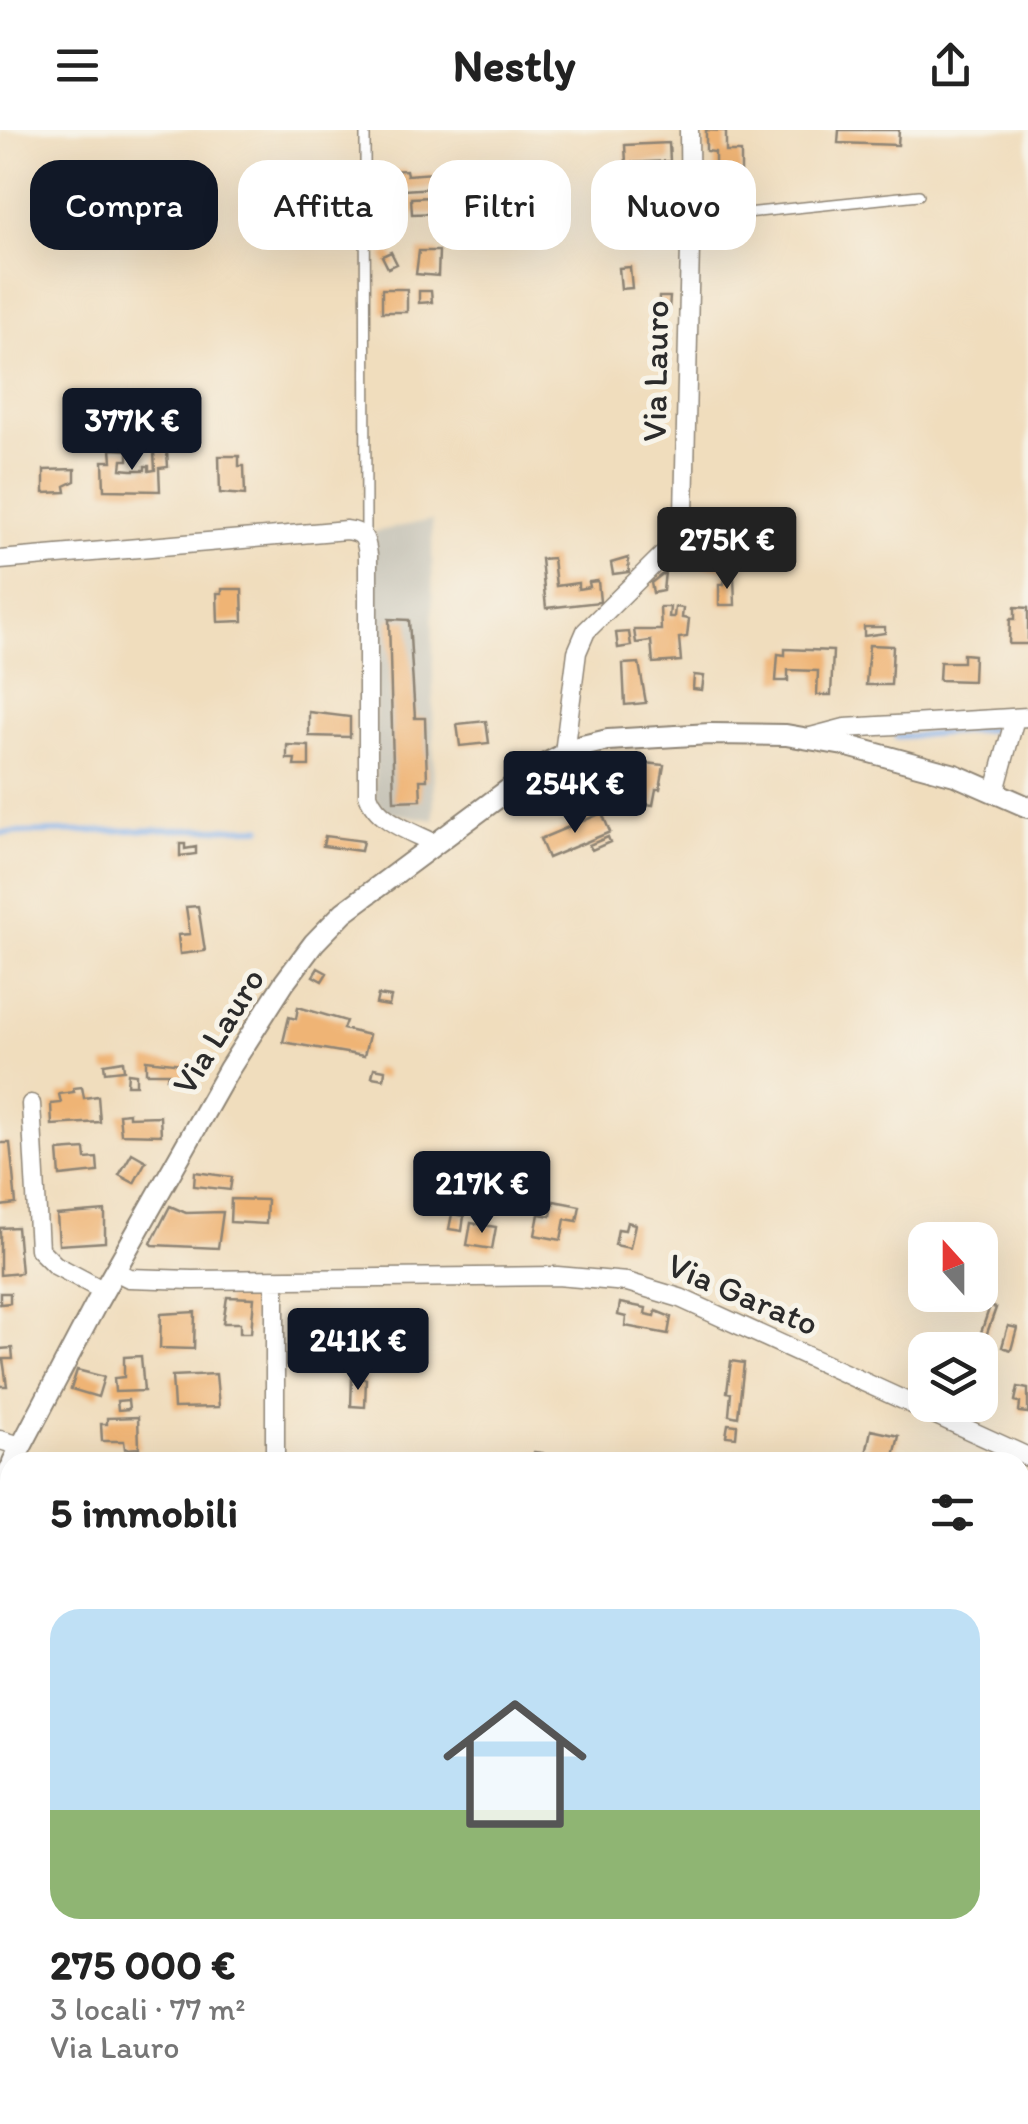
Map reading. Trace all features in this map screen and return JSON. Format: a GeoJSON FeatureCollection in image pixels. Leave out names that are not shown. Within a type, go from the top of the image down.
{"type":"FeatureCollection","features":[{"type":"Feature","properties":{"kind":"street","name":"Via Lauro"},"geometry":{"type":"LineString","coordinates":[[688,130],[689,160]]}},
{"type":"Feature","properties":{"kind":"street","name":"Via Lauro"},"geometry":{"type":"LineString","coordinates":[[564,752],[574,668],[586,631],[670,548],[684,514],[689,250]]}},
{"type":"Feature","properties":{"kind":"street"},"geometry":{"type":"LineString","coordinates":[[0,560],[346,530],[359,532],[366,538],[368,555],[368,794],[372,806],[385,818],[436,844]]}},
{"type":"Feature","properties":{"kind":"street","name":"Via Lauro"},"geometry":{"type":"LineString","coordinates":[[807,738],[844,728],[1021,717],[995,791]]}},
{"type":"Feature","properties":{"kind":"street","name":"Via Lauro"},"geometry":{"type":"LineString","coordinates":[[19,1452],[229,1069],[314,942],[344,912],[536,769],[564,752],[594,742],[710,734],[807,738],[955,774],[1028,808]]}},
{"type":"Feature","properties":{"kind":"street"},"geometry":{"type":"LineString","coordinates":[[31,1104],[39,1249],[55,1265],[104,1292]]}},
{"type":"Feature","properties":{"kind":"street","name":"Via Garato"},"geometry":{"type":"LineString","coordinates":[[115,1271],[129,1278],[558,1276],[627,1282],[680,1298],[1017,1452]]}},
{"type":"Feature","properties":{"kind":"street"},"geometry":{"type":"LineString","coordinates":[[275,1280],[275,1452]]}},
{"type":"Feature","properties":{"kind":"lane"},"geometry":{"type":"LineString","coordinates":[[365,130],[366,538]]}},
{"type":"Feature","properties":{"kind":"lane"},"geometry":{"type":"LineString","coordinates":[[756,212],[920,196]]}},
{"type":"Feature","properties":{"kind":"shaded area"},"geometry":{"type":"Polygon","coordinates":[[[432,520],[434,820],[385,812],[375,797],[374,532],[432,520]]]}},
{"type":"Feature","properties":{"kind":"building"},"geometry":{"type":"Polygon","coordinates":[[[706,130],[726,131],[726,152],[741,152],[741,160],[715,160],[715,152],[706,151],[706,130]]]}},
{"type":"Feature","properties":{"kind":"building"},"geometry":{"type":"Polygon","coordinates":[[[839,130],[899,130],[898,145],[838,143],[839,130]]]}},
{"type":"Feature","properties":{"kind":"building"},"geometry":{"type":"Polygon","coordinates":[[[669,143],[670,160],[626,160],[625,145],[669,143]]]}},
{"type":"Feature","properties":{"kind":"building"},"geometry":{"type":"Polygon","coordinates":[[[428,173],[428,188],[408,190],[408,175],[428,173]]]}},
{"type":"Feature","properties":{"kind":"building"},"geometry":{"type":"Polygon","coordinates":[[[428,197],[428,213],[412,214],[411,198],[428,197]]]}},
{"type":"Feature","properties":{"kind":"building"},"geometry":{"type":"Polygon","coordinates":[[[419,251],[439,251],[438,276],[416,274],[419,251]]]}},
{"type":"Feature","properties":{"kind":"building"},"geometry":{"type":"Polygon","coordinates":[[[391,252],[397,264],[388,268],[382,256],[391,252]]]}},
{"type":"Feature","properties":{"kind":"building"},"geometry":{"type":"Polygon","coordinates":[[[630,267],[632,288],[621,289],[619,268],[630,267]]]}},
{"type":"Feature","properties":{"kind":"building"},"geometry":{"type":"Polygon","coordinates":[[[382,289],[407,289],[407,312],[382,312],[382,289]]]}},
{"type":"Feature","properties":{"kind":"building"},"geometry":{"type":"Polygon","coordinates":[[[419,291],[431,291],[432,302],[419,303],[419,291]]]}},
{"type":"Feature","properties":{"kind":"building"},"geometry":{"type":"Polygon","coordinates":[[[659,297],[670,297],[669,309],[658,308],[659,297]]]}},
{"type":"Feature","properties":{"kind":"building"},"geometry":{"type":"Polygon","coordinates":[[[111,449],[128,450],[128,460],[122,460],[121,469],[145,470],[149,466],[149,471],[155,470],[154,452],[167,451],[168,467],[159,468],[160,491],[104,490],[103,461],[112,461],[111,449]]]}},
{"type":"Feature","properties":{"kind":"building"},"geometry":{"type":"Polygon","coordinates":[[[219,456],[239,456],[239,466],[244,466],[245,495],[220,493],[219,456]]]}},
{"type":"Feature","properties":{"kind":"building"},"geometry":{"type":"Polygon","coordinates":[[[75,469],[75,481],[65,486],[66,492],[44,493],[44,470],[75,469]]]}},
{"type":"Feature","properties":{"kind":"building"},"geometry":{"type":"Polygon","coordinates":[[[703,524],[728,525],[727,543],[734,544],[733,568],[702,567],[703,524]]]}},
{"type":"Feature","properties":{"kind":"building"},"geometry":{"type":"Polygon","coordinates":[[[553,558],[556,586],[578,583],[578,589],[598,581],[600,602],[546,608],[541,559],[553,558]]]}},
{"type":"Feature","properties":{"kind":"building"},"geometry":{"type":"Polygon","coordinates":[[[628,558],[629,572],[613,574],[611,563],[628,558]]]}},
{"type":"Feature","properties":{"kind":"building"},"geometry":{"type":"Polygon","coordinates":[[[665,572],[663,591],[653,593],[651,583],[665,572]]]}},
{"type":"Feature","properties":{"kind":"building"},"geometry":{"type":"Polygon","coordinates":[[[725,576],[734,576],[735,605],[719,605],[719,584],[724,584],[725,576]]]}},
{"type":"Feature","properties":{"kind":"building"},"geometry":{"type":"Polygon","coordinates":[[[222,589],[242,589],[243,621],[218,622],[217,593],[222,593],[222,589]]]}},
{"type":"Feature","properties":{"kind":"building"},"geometry":{"type":"Polygon","coordinates":[[[660,607],[670,607],[669,617],[674,617],[675,607],[683,608],[682,618],[689,619],[687,637],[679,638],[681,661],[653,663],[651,641],[636,643],[634,630],[661,630],[660,607]]]}},
{"type":"Feature","properties":{"kind":"building"},"geometry":{"type":"Polygon","coordinates":[[[1015,607],[1028,608],[1028,644],[1009,644],[1010,619],[1015,619],[1015,607]]]}},
{"type":"Feature","properties":{"kind":"building"},"geometry":{"type":"Polygon","coordinates":[[[389,619],[409,620],[415,718],[425,718],[427,780],[420,780],[421,800],[394,801],[389,619]]]}},
{"type":"Feature","properties":{"kind":"building"},"geometry":{"type":"Polygon","coordinates":[[[864,627],[885,627],[885,633],[864,636],[864,627]]]}},
{"type":"Feature","properties":{"kind":"building"},"geometry":{"type":"Polygon","coordinates":[[[629,632],[631,646],[618,648],[616,633],[629,632]]]}},
{"type":"Feature","properties":{"kind":"building"},"geometry":{"type":"Polygon","coordinates":[[[869,645],[893,646],[891,685],[866,685],[869,645]]]}},
{"type":"Feature","properties":{"kind":"building"},"geometry":{"type":"Polygon","coordinates":[[[785,649],[833,651],[831,695],[817,695],[818,671],[788,670],[788,681],[776,681],[778,654],[785,655],[785,649]]]}},
{"type":"Feature","properties":{"kind":"building"},"geometry":{"type":"Polygon","coordinates":[[[963,654],[974,655],[973,681],[939,680],[940,662],[963,662],[963,654]]]}},
{"type":"Feature","properties":{"kind":"building"},"geometry":{"type":"Polygon","coordinates":[[[639,663],[646,703],[625,705],[623,664],[639,663]]]}},
{"type":"Feature","properties":{"kind":"building"},"geometry":{"type":"Polygon","coordinates":[[[694,675],[704,676],[702,690],[693,689],[694,675]]]}},
{"type":"Feature","properties":{"kind":"building"},"geometry":{"type":"Polygon","coordinates":[[[309,712],[350,717],[350,737],[309,736],[309,712]]]}},
{"type":"Feature","properties":{"kind":"building"},"geometry":{"type":"Polygon","coordinates":[[[486,721],[489,743],[460,746],[457,724],[486,721]]]}},
{"type":"Feature","properties":{"kind":"building"},"geometry":{"type":"Polygon","coordinates":[[[287,745],[309,746],[309,766],[294,766],[295,759],[287,759],[287,745]]]}},
{"type":"Feature","properties":{"kind":"building"},"geometry":{"type":"Polygon","coordinates":[[[645,763],[664,765],[653,805],[639,803],[645,763]]]}},
{"type":"Feature","properties":{"kind":"building"},"geometry":{"type":"Polygon","coordinates":[[[602,813],[610,832],[548,858],[540,839],[602,813]]]}},
{"type":"Feature","properties":{"kind":"building"},"geometry":{"type":"Polygon","coordinates":[[[325,836],[363,841],[361,851],[323,846],[325,836]]]}},
{"type":"Feature","properties":{"kind":"building"},"geometry":{"type":"Polygon","coordinates":[[[608,837],[610,842],[592,850],[589,845],[608,837]]]}},
{"type":"Feature","properties":{"kind":"building"},"geometry":{"type":"Polygon","coordinates":[[[180,844],[185,844],[185,849],[196,847],[196,854],[180,856],[180,844]]]}},
{"type":"Feature","properties":{"kind":"building"},"geometry":{"type":"Polygon","coordinates":[[[198,906],[205,951],[180,954],[178,935],[190,934],[186,907],[198,906]]]}},
{"type":"Feature","properties":{"kind":"building"},"geometry":{"type":"Polygon","coordinates":[[[318,968],[327,973],[322,981],[313,976],[318,968]]]}},
{"type":"Feature","properties":{"kind":"building"},"geometry":{"type":"Polygon","coordinates":[[[378,995],[391,997],[389,1006],[376,1004],[378,995]]]}},
{"type":"Feature","properties":{"kind":"building"},"geometry":{"type":"Polygon","coordinates":[[[298,1007],[346,1021],[343,1029],[369,1035],[364,1056],[283,1042],[289,1017],[296,1019],[298,1007]]]}},
{"type":"Feature","properties":{"kind":"building"},"geometry":{"type":"Polygon","coordinates":[[[146,1060],[193,1065],[191,1080],[167,1078],[168,1073],[146,1073],[146,1060]]]}},
{"type":"Feature","properties":{"kind":"building"},"geometry":{"type":"Polygon","coordinates":[[[123,1061],[124,1070],[105,1072],[104,1064],[123,1061]]]}},
{"type":"Feature","properties":{"kind":"building"},"geometry":{"type":"Polygon","coordinates":[[[374,1068],[385,1070],[384,1079],[372,1077],[374,1068]]]}},
{"type":"Feature","properties":{"kind":"building"},"geometry":{"type":"Polygon","coordinates":[[[128,1073],[136,1074],[136,1085],[127,1085],[128,1073]]]}},
{"type":"Feature","properties":{"kind":"building"},"geometry":{"type":"Polygon","coordinates":[[[82,1087],[84,1098],[98,1096],[100,1122],[52,1125],[51,1104],[61,1103],[59,1094],[82,1087]]]}},
{"type":"Feature","properties":{"kind":"building"},"geometry":{"type":"Polygon","coordinates":[[[129,1113],[129,1117],[160,1116],[161,1135],[121,1134],[119,1114],[129,1113]]]}},
{"type":"Feature","properties":{"kind":"building"},"geometry":{"type":"Polygon","coordinates":[[[0,1143],[10,1143],[16,1204],[0,1206],[0,1143]]]}},
{"type":"Feature","properties":{"kind":"building"},"geometry":{"type":"Polygon","coordinates":[[[85,1149],[86,1159],[97,1158],[98,1172],[60,1176],[58,1151],[85,1149]]]}},
{"type":"Feature","properties":{"kind":"building"},"geometry":{"type":"Polygon","coordinates":[[[132,1153],[146,1161],[134,1183],[119,1175],[132,1153]]]}},
{"type":"Feature","properties":{"kind":"building"},"geometry":{"type":"Polygon","coordinates":[[[195,1172],[232,1177],[230,1190],[194,1186],[195,1172]]]}},
{"type":"Feature","properties":{"kind":"building"},"geometry":{"type":"Polygon","coordinates":[[[231,1199],[267,1200],[266,1224],[230,1222],[231,1199]]]}},
{"type":"Feature","properties":{"kind":"building"},"geometry":{"type":"Polygon","coordinates":[[[554,1201],[580,1206],[577,1221],[565,1219],[561,1240],[535,1235],[539,1214],[551,1216],[554,1201]]]}},
{"type":"Feature","properties":{"kind":"building"},"geometry":{"type":"Polygon","coordinates":[[[170,1206],[186,1213],[223,1212],[218,1248],[153,1245],[170,1206]]]}},
{"type":"Feature","properties":{"kind":"building"},"geometry":{"type":"Polygon","coordinates":[[[105,1211],[105,1242],[59,1245],[57,1215],[105,1211]]]}},
{"type":"Feature","properties":{"kind":"building"},"geometry":{"type":"Polygon","coordinates":[[[452,1214],[464,1216],[462,1231],[449,1229],[452,1214]]]}},
{"type":"Feature","properties":{"kind":"building"},"geometry":{"type":"Polygon","coordinates":[[[627,1222],[635,1224],[630,1248],[615,1245],[618,1229],[625,1230],[627,1222]]]}},
{"type":"Feature","properties":{"kind":"building"},"geometry":{"type":"Polygon","coordinates":[[[471,1223],[496,1227],[492,1249],[467,1245],[471,1223]]]}},
{"type":"Feature","properties":{"kind":"building"},"geometry":{"type":"Polygon","coordinates":[[[17,1227],[21,1273],[0,1275],[0,1228],[17,1227]]]}},
{"type":"Feature","properties":{"kind":"building"},"geometry":{"type":"Polygon","coordinates":[[[0,1293],[10,1293],[10,1303],[0,1304],[0,1293]]]}},
{"type":"Feature","properties":{"kind":"building"},"geometry":{"type":"Polygon","coordinates":[[[227,1297],[254,1298],[251,1333],[240,1333],[240,1323],[223,1323],[227,1297]]]}},
{"type":"Feature","properties":{"kind":"building"},"geometry":{"type":"Polygon","coordinates":[[[620,1303],[646,1308],[645,1314],[655,1316],[656,1311],[671,1317],[668,1334],[625,1326],[626,1317],[618,1315],[620,1303]]]}},
{"type":"Feature","properties":{"kind":"building"},"geometry":{"type":"Polygon","coordinates":[[[195,1312],[194,1349],[160,1348],[161,1314],[195,1312]]]}},
{"type":"Feature","properties":{"kind":"building"},"geometry":{"type":"Polygon","coordinates":[[[988,1312],[995,1312],[987,1332],[981,1332],[988,1312]]]}},
{"type":"Feature","properties":{"kind":"building"},"geometry":{"type":"Polygon","coordinates":[[[1008,1326],[1017,1328],[1011,1350],[1002,1347],[1008,1326]]]}},
{"type":"Feature","properties":{"kind":"building"},"geometry":{"type":"Polygon","coordinates":[[[384,1336],[415,1340],[413,1362],[385,1363],[384,1336]]]}},
{"type":"Feature","properties":{"kind":"building"},"geometry":{"type":"Polygon","coordinates":[[[12,1348],[13,1359],[3,1359],[7,1386],[0,1386],[0,1349],[12,1348]]]}},
{"type":"Feature","properties":{"kind":"building"},"geometry":{"type":"Polygon","coordinates":[[[141,1356],[144,1391],[115,1392],[114,1378],[124,1377],[124,1357],[141,1356]]]}},
{"type":"Feature","properties":{"kind":"building"},"geometry":{"type":"Polygon","coordinates":[[[731,1361],[744,1363],[738,1417],[729,1415],[731,1361]]]}},
{"type":"Feature","properties":{"kind":"building"},"geometry":{"type":"Polygon","coordinates":[[[77,1370],[104,1377],[98,1397],[71,1389],[77,1370]]]}},
{"type":"Feature","properties":{"kind":"building"},"geometry":{"type":"Polygon","coordinates":[[[216,1374],[219,1407],[174,1408],[172,1376],[216,1374]]]}},
{"type":"Feature","properties":{"kind":"building"},"geometry":{"type":"Polygon","coordinates":[[[352,1378],[366,1379],[365,1407],[351,1406],[352,1378]]]}},
{"type":"Feature","properties":{"kind":"building"},"geometry":{"type":"Polygon","coordinates":[[[1018,1387],[1028,1389],[1028,1413],[1019,1412],[1020,1403],[1015,1401],[1018,1387]]]}},
{"type":"Feature","properties":{"kind":"building"},"geometry":{"type":"Polygon","coordinates":[[[128,1400],[129,1409],[118,1410],[117,1401],[128,1400]]]}},
{"type":"Feature","properties":{"kind":"building"},"geometry":{"type":"Polygon","coordinates":[[[138,1417],[139,1448],[125,1449],[124,1441],[102,1441],[101,1424],[107,1424],[107,1418],[138,1417]]]}},
{"type":"Feature","properties":{"kind":"building"},"geometry":{"type":"Polygon","coordinates":[[[728,1424],[737,1425],[736,1437],[726,1436],[728,1424]]]}},
{"type":"Feature","properties":{"kind":"building"},"geometry":{"type":"Polygon","coordinates":[[[871,1430],[899,1436],[895,1452],[866,1452],[871,1430]]]}},
{"type":"Feature","properties":{"kind":"waterway"},"geometry":{"type":"LineString","coordinates":[[896,737],[1008,728]]}},
{"type":"Feature","properties":{"kind":"waterway"},"geometry":{"type":"LineString","coordinates":[[0,833],[261,828]]}}]}
